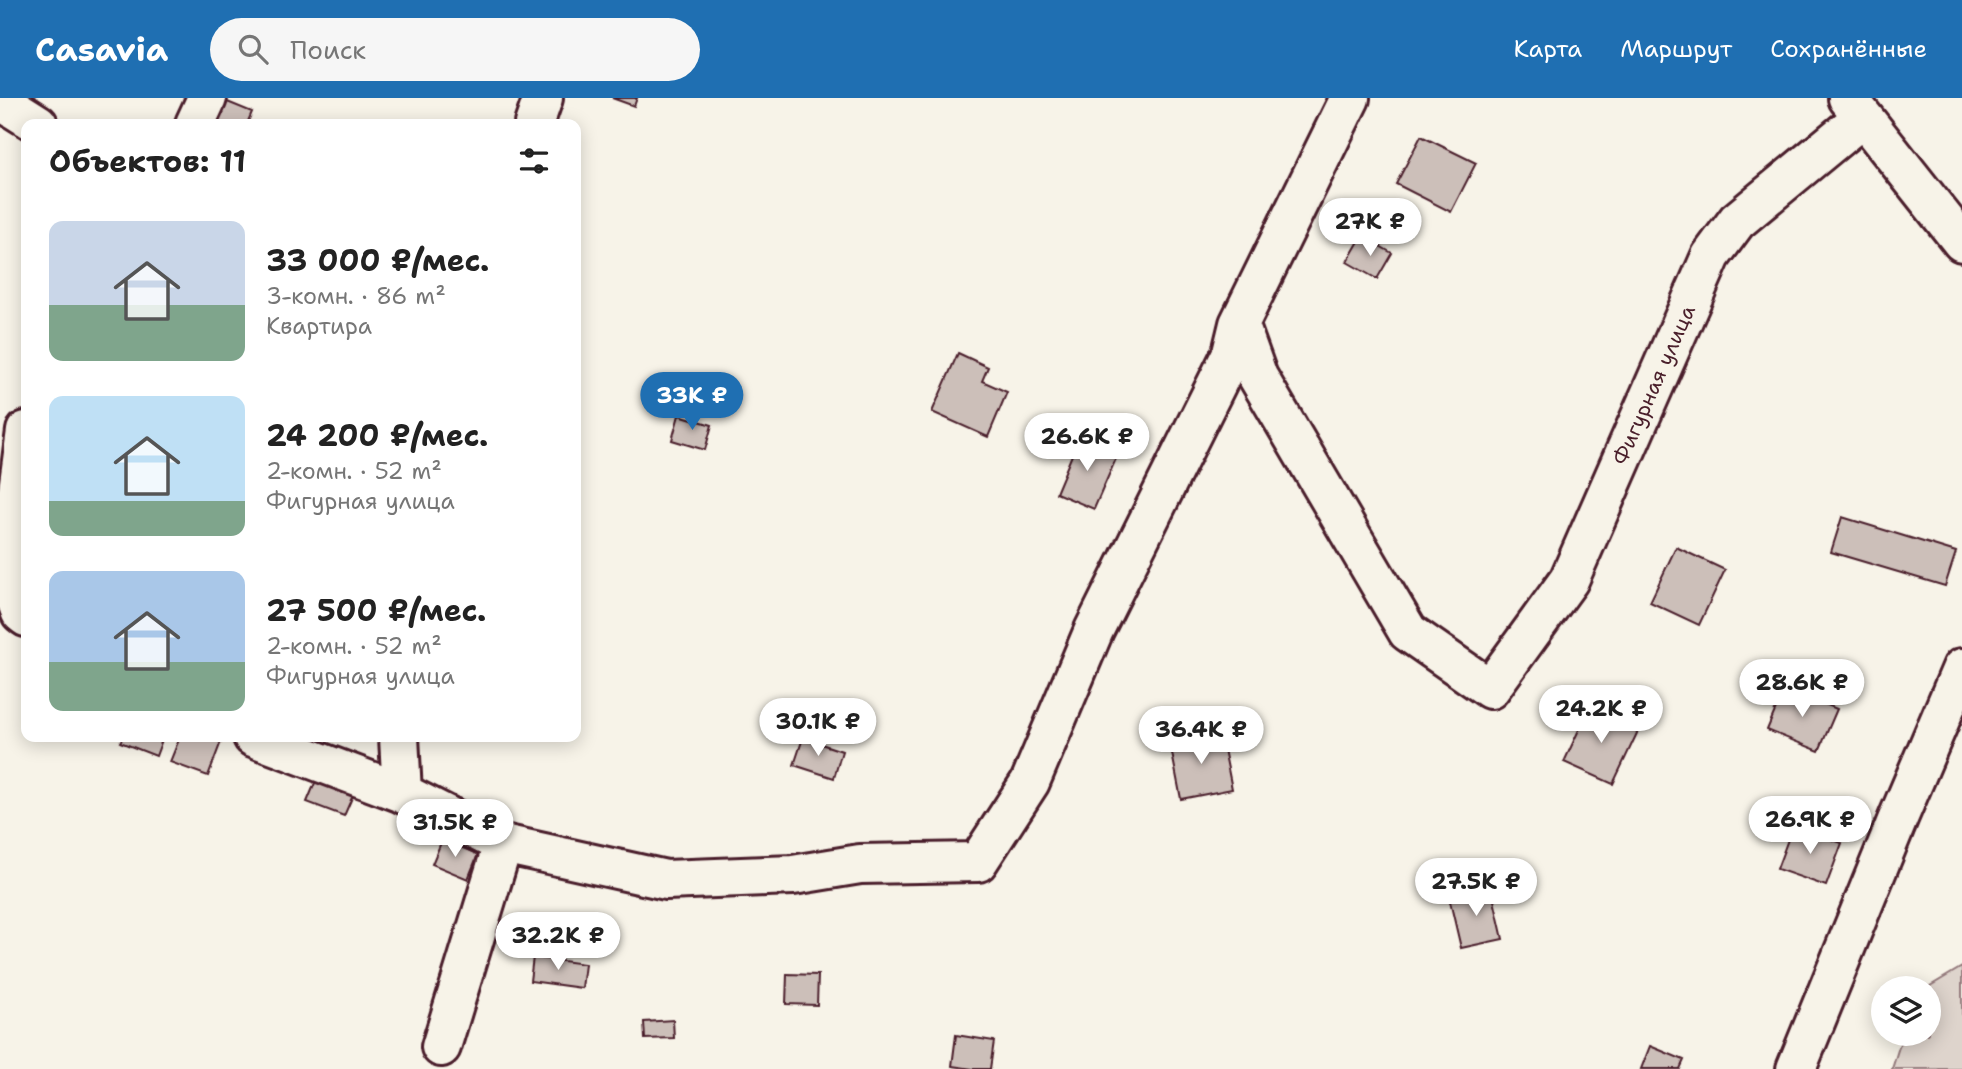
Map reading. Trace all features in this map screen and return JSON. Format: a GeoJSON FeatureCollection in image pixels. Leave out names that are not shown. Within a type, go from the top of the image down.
{"type":"FeatureCollection","features":[{"type":"Feature","properties":{"kind":"street"},"geometry":{"type":"LineString","coordinates":[[197,119],[207,98]]}},
{"type":"Feature","properties":{"kind":"street"},"geometry":{"type":"LineString","coordinates":[[536,119],[543,98]]}},
{"type":"Feature","properties":{"kind":"street"},"geometry":{"type":"LineString","coordinates":[[266,742],[402,793],[503,844],[666,880],[793,875],[860,864],[978,862],[1030,782],[1094,630],[1232,353],[1239,324],[1350,98]]}},
{"type":"Feature","properties":{"kind":"street"},"geometry":{"type":"LineString","coordinates":[[0,100],[30,119]]}},
{"type":"Feature","properties":{"kind":"street"},"geometry":{"type":"LineString","coordinates":[[1856,108],[1962,242]]}},
{"type":"Feature","properties":{"kind":"street","name":"Фигурная улица"},"geometry":{"type":"LineString","coordinates":[[1239,324],[1258,377],[1408,632],[1490,689],[1569,580],[1711,256],[1737,221],[1856,108]]}},
{"type":"Feature","properties":{"kind":"street"},"geometry":{"type":"LineString","coordinates":[[21,468],[7,573],[21,614]]}},
{"type":"Feature","properties":{"kind":"street"},"geometry":{"type":"LineString","coordinates":[[1796,1069],[1962,668]]}},
{"type":"Feature","properties":{"kind":"street"},"geometry":{"type":"LineString","coordinates":[[399,742],[402,793]]}},
{"type":"Feature","properties":{"kind":"street"},"geometry":{"type":"LineString","coordinates":[[441,1047],[503,844]]}},
{"type":"Feature","properties":{"kind":"shaded area"},"geometry":{"type":"Polygon","coordinates":[[[1962,967],[1962,1069],[1892,1069],[1899,1046],[1941,1046],[1941,979],[1962,967]]]}},
{"type":"Feature","properties":{"kind":"building"},"geometry":{"type":"Polygon","coordinates":[[[612,98],[637,98],[634,106],[612,98]]]}},
{"type":"Feature","properties":{"kind":"building"},"geometry":{"type":"Polygon","coordinates":[[[225,101],[252,112],[249,119],[218,119],[225,101]]]}},
{"type":"Feature","properties":{"kind":"building"},"geometry":{"type":"Polygon","coordinates":[[[1421,136],[1476,163],[1451,212],[1396,184],[1421,136]]]}},
{"type":"Feature","properties":{"kind":"building"},"geometry":{"type":"Polygon","coordinates":[[[1362,236],[1392,253],[1377,279],[1347,262],[1362,236]]]}},
{"type":"Feature","properties":{"kind":"building"},"geometry":{"type":"Polygon","coordinates":[[[958,353],[988,367],[982,381],[1007,392],[988,437],[932,412],[958,353]]]}},
{"type":"Feature","properties":{"kind":"building"},"geometry":{"type":"Polygon","coordinates":[[[679,415],[712,425],[705,450],[672,440],[679,415]]]}},
{"type":"Feature","properties":{"kind":"building"},"geometry":{"type":"Polygon","coordinates":[[[1079,438],[1118,454],[1094,509],[1056,493],[1079,438]]]}},
{"type":"Feature","properties":{"kind":"building"},"geometry":{"type":"Polygon","coordinates":[[[1842,517],[1956,552],[1945,586],[1831,552],[1842,517]]]}},
{"type":"Feature","properties":{"kind":"building"},"geometry":{"type":"Polygon","coordinates":[[[1676,547],[1725,570],[1699,625],[1650,602],[1676,547]]]}},
{"type":"Feature","properties":{"kind":"building"},"geometry":{"type":"Polygon","coordinates":[[[1785,687],[1837,709],[1819,751],[1767,730],[1785,687]]]}},
{"type":"Feature","properties":{"kind":"building"},"geometry":{"type":"Polygon","coordinates":[[[1590,706],[1639,729],[1613,784],[1564,762],[1590,706]]]}},
{"type":"Feature","properties":{"kind":"building"},"geometry":{"type":"Polygon","coordinates":[[[1221,734],[1232,789],[1181,799],[1170,743],[1221,734]]]}},
{"type":"Feature","properties":{"kind":"building"},"geometry":{"type":"Polygon","coordinates":[[[803,738],[842,751],[834,778],[794,765],[803,738]]]}},
{"type":"Feature","properties":{"kind":"building"},"geometry":{"type":"Polygon","coordinates":[[[120,742],[161,742],[156,756],[120,742]]]}},
{"type":"Feature","properties":{"kind":"building"},"geometry":{"type":"Polygon","coordinates":[[[178,742],[221,742],[208,776],[170,762],[178,742]]]}},
{"type":"Feature","properties":{"kind":"building"},"geometry":{"type":"Polygon","coordinates":[[[317,778],[354,793],[344,816],[307,802],[317,778]]]}},
{"type":"Feature","properties":{"kind":"building"},"geometry":{"type":"Polygon","coordinates":[[[1793,826],[1842,843],[1826,886],[1777,869],[1793,826]]]}},
{"type":"Feature","properties":{"kind":"building"},"geometry":{"type":"Polygon","coordinates":[[[442,840],[478,854],[468,879],[432,864],[442,840]]]}},
{"type":"Feature","properties":{"kind":"building"},"geometry":{"type":"Polygon","coordinates":[[[1491,887],[1503,939],[1461,948],[1449,897],[1491,887]]]}},
{"type":"Feature","properties":{"kind":"building"},"geometry":{"type":"Polygon","coordinates":[[[533,957],[585,964],[582,988],[530,981],[533,957]]]}},
{"type":"Feature","properties":{"kind":"building"},"geometry":{"type":"Polygon","coordinates":[[[787,974],[818,975],[817,1005],[786,1004],[787,974]]]}},
{"type":"Feature","properties":{"kind":"building"},"geometry":{"type":"Polygon","coordinates":[[[673,1020],[674,1038],[645,1039],[644,1022],[673,1020]]]}},
{"type":"Feature","properties":{"kind":"building"},"geometry":{"type":"Polygon","coordinates":[[[956,1035],[994,1041],[990,1069],[952,1066],[956,1035]]]}},
{"type":"Feature","properties":{"kind":"building"},"geometry":{"type":"Polygon","coordinates":[[[1650,1046],[1684,1060],[1680,1069],[1641,1069],[1650,1046]]]}}]}
